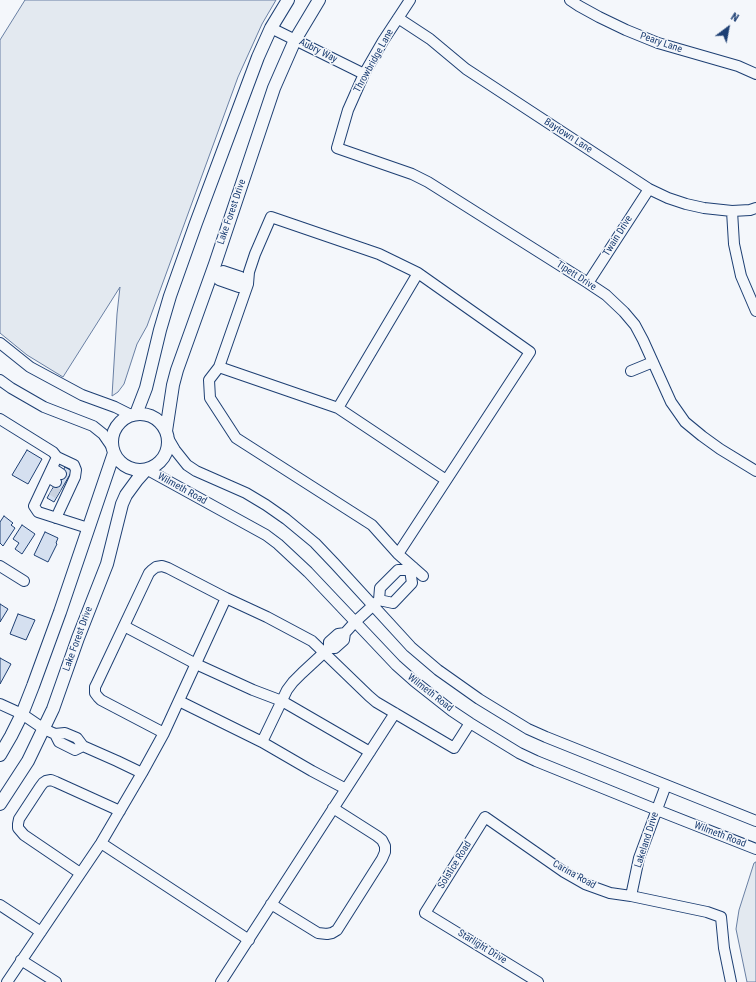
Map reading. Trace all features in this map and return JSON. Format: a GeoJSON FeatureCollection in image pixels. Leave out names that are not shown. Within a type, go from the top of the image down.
{"type":"FeatureCollection","features":[{"type":"Feature","properties":{"kind":"main road"},"geometry":{"type":"LineString","coordinates":[[134,414],[146,388],[170,296],[251,74],[272,28],[288,0]]}},
{"type":"Feature","properties":{"kind":"main road","name":"Lake Forest Drive"},"geometry":{"type":"LineString","coordinates":[[167,435],[173,385],[177,370],[214,273],[274,88],[295,40],[319,0]]}},
{"type":"Feature","properties":{"kind":"main road"},"geometry":{"type":"LineString","coordinates":[[0,755],[22,714],[38,671],[88,528],[113,450],[113,434],[115,428],[124,419],[134,414],[148,415],[159,422],[167,435],[167,451],[156,466],[147,470],[140,471],[126,467],[116,458],[113,450]]}},
{"type":"Feature","properties":{"kind":"main road","name":"Lake Forest Drive"},"geometry":{"type":"LineString","coordinates":[[0,804],[28,761],[44,729],[59,694],[78,638],[107,564],[124,499],[137,480],[147,470]]}},
{"type":"Feature","properties":{"kind":"street","name":"Throwbridge Lane"},"geometry":{"type":"LineString","coordinates":[[337,148],[348,110],[364,74],[383,41],[410,0]]}},
{"type":"Feature","properties":{"kind":"street","name":"Peary Lane"},"geometry":{"type":"LineString","coordinates":[[570,0],[599,17],[658,43],[738,66],[756,74]]}},
{"type":"Feature","properties":{"kind":"street","name":"Baytown Lane"},"geometry":{"type":"LineString","coordinates":[[398,18],[430,39],[466,68],[649,189],[668,198],[704,208],[732,211],[750,210],[756,208]]}},
{"type":"Feature","properties":{"kind":"street","name":"Aubry Way"},"geometry":{"type":"LineString","coordinates":[[272,28],[364,74]]}},
{"type":"Feature","properties":{"kind":"street","name":"Tipett Drive"},"geometry":{"type":"LineString","coordinates":[[337,148],[412,174],[428,182],[606,295],[635,325],[671,402],[685,422],[720,449],[756,471]]}},
{"type":"Feature","properties":{"kind":"street","name":"Twain Drive"},"geometry":{"type":"LineString","coordinates":[[588,283],[649,189]]}},
{"type":"Feature","properties":{"kind":"street"},"geometry":{"type":"LineString","coordinates":[[732,211],[734,244],[741,276],[756,311]]}},
{"type":"Feature","properties":{"kind":"street"},"geometry":{"type":"LineString","coordinates":[[398,554],[530,352],[418,273],[379,254],[271,217],[255,254],[219,367],[209,380],[210,398],[236,438],[372,524],[398,554],[412,569],[423,576]]}},
{"type":"Feature","properties":{"kind":"street"},"geometry":{"type":"LineString","coordinates":[[214,273],[223,271],[241,277],[246,284]]}},
{"type":"Feature","properties":{"kind":"street"},"geometry":{"type":"LineString","coordinates":[[338,408],[418,273]]}},
{"type":"Feature","properties":{"kind":"street"},"geometry":{"type":"LineString","coordinates":[[0,343],[30,367],[82,395],[134,414]]}},
{"type":"Feature","properties":{"kind":"street"},"geometry":{"type":"LineString","coordinates":[[631,371],[653,362]]}},
{"type":"Feature","properties":{"kind":"street"},"geometry":{"type":"LineString","coordinates":[[219,367],[338,408],[446,480]]}},
{"type":"Feature","properties":{"kind":"street"},"geometry":{"type":"LineString","coordinates":[[0,380],[44,407],[93,426],[103,434],[113,450]]}},
{"type":"Feature","properties":{"kind":"street"},"geometry":{"type":"LineString","coordinates":[[0,419],[53,452],[57,457],[74,465],[76,470],[34,506],[38,512],[88,528]]}},
{"type":"Feature","properties":{"kind":"street"},"geometry":{"type":"LineString","coordinates":[[167,435],[175,450],[187,465],[196,471],[246,493],[266,505],[315,543],[377,603],[411,647],[438,670],[479,699],[528,729],[756,821]]}},
{"type":"Feature","properties":{"kind":"street"},"geometry":{"type":"LineString","coordinates":[[56,518],[59,484],[57,457]]}},
{"type":"Feature","properties":{"kind":"street","name":"Wilmeth Road"},"geometry":{"type":"LineString","coordinates":[[147,470],[266,535],[295,559],[396,665],[452,711],[470,723],[519,753],[656,810],[756,849]]}},
{"type":"Feature","properties":{"kind":"street"},"geometry":{"type":"LineString","coordinates":[[0,566],[24,582]]}},
{"type":"Feature","properties":{"kind":"street"},"geometry":{"type":"LineString","coordinates":[[164,733],[101,700],[95,693],[95,687],[149,573],[156,567],[162,566],[312,641],[327,651],[369,696],[454,748],[470,723]]}},
{"type":"Feature","properties":{"kind":"street"},"geometry":{"type":"LineString","coordinates":[[377,603],[380,588],[398,570],[412,569]]}},
{"type":"Feature","properties":{"kind":"street"},"geometry":{"type":"LineString","coordinates":[[262,742],[287,690],[293,682],[327,651],[330,642],[338,634],[345,633],[377,603],[393,602],[412,583],[412,569]]}},
{"type":"Feature","properties":{"kind":"street"},"geometry":{"type":"LineString","coordinates":[[7,982],[101,843],[142,773],[164,733],[226,598]]}},
{"type":"Feature","properties":{"kind":"street"},"geometry":{"type":"LineString","coordinates":[[124,626],[196,664],[253,690],[282,700],[370,752]]}},
{"type":"Feature","properties":{"kind":"street"},"geometry":{"type":"LineString","coordinates":[[179,701],[262,742],[312,771],[346,788]]}},
{"type":"Feature","properties":{"kind":"street"},"geometry":{"type":"LineString","coordinates":[[0,704],[22,714],[44,729],[55,734],[65,733],[77,738],[83,746],[142,773]]}},
{"type":"Feature","properties":{"kind":"street"},"geometry":{"type":"LineString","coordinates":[[221,982],[395,713]]}},
{"type":"Feature","properties":{"kind":"street"},"geometry":{"type":"LineString","coordinates":[[80,873],[24,836],[18,828],[20,819],[40,787],[43,783],[50,780],[120,811]]}},
{"type":"Feature","properties":{"kind":"street","name":"Lakeland Drive"},"geometry":{"type":"LineString","coordinates":[[631,896],[639,858],[666,785]]}},
{"type":"Feature","properties":{"kind":"street"},"geometry":{"type":"LineString","coordinates":[[271,904],[318,933],[323,934],[332,933],[336,930],[345,917],[382,859],[385,846],[382,840],[377,836],[333,808]]}},
{"type":"Feature","properties":{"kind":"street","name":"Carina Road"},"geometry":{"type":"LineString","coordinates":[[485,817],[564,872],[586,884],[610,893],[707,912],[721,917],[724,948],[731,982]]}},
{"type":"Feature","properties":{"kind":"street","name":"Solstice Road"},"geometry":{"type":"LineString","coordinates":[[425,913],[485,817]]}},
{"type":"Feature","properties":{"kind":"street"},"geometry":{"type":"LineString","coordinates":[[101,843],[249,940]]}},
{"type":"Feature","properties":{"kind":"street"},"geometry":{"type":"LineString","coordinates":[[0,905],[41,932]]}},
{"type":"Feature","properties":{"kind":"street","name":"Starlight Drive"},"geometry":{"type":"LineString","coordinates":[[425,913],[538,982]]}},
{"type":"Feature","properties":{"kind":"street"},"geometry":{"type":"LineString","coordinates":[[21,960],[56,982]]}},
{"type":"Feature","properties":{"kind":"shaded area"},"geometry":{"type":"Polygon","coordinates":[[[25,0],[276,0],[262,24],[238,77],[147,326],[137,344],[124,384],[118,392],[112,396],[120,287],[63,377],[27,355],[0,333],[0,40],[25,0]]]}},
{"type":"Feature","properties":{"kind":"shaded area"},"geometry":{"type":"Polygon","coordinates":[[[756,862],[756,982],[747,982],[736,929],[739,910],[754,863],[756,862]]]}},
{"type":"Feature","properties":{"kind":"building"},"geometry":{"type":"Polygon","coordinates":[[[27,450],[42,459],[28,484],[12,475],[27,450]]]}},
{"type":"Feature","properties":{"kind":"building"},"geometry":{"type":"Polygon","coordinates":[[[65,467],[72,471],[54,502],[47,498],[65,467]]]}},
{"type":"Feature","properties":{"kind":"building"},"geometry":{"type":"Polygon","coordinates":[[[4,516],[13,523],[11,525],[15,528],[3,546],[0,543],[0,522],[4,516]]]}},
{"type":"Feature","properties":{"kind":"building"},"geometry":{"type":"Polygon","coordinates":[[[22,525],[35,534],[22,554],[15,549],[19,543],[13,539],[22,525]]]}},
{"type":"Feature","properties":{"kind":"building"},"geometry":{"type":"Polygon","coordinates":[[[45,532],[58,538],[57,544],[48,562],[34,555],[45,532]]]}},
{"type":"Feature","properties":{"kind":"building"},"geometry":{"type":"Polygon","coordinates":[[[0,604],[8,609],[0,622],[0,604]]]}},
{"type":"Feature","properties":{"kind":"building"},"geometry":{"type":"Polygon","coordinates":[[[18,614],[35,620],[26,640],[10,634],[18,614]]]}},
{"type":"Feature","properties":{"kind":"building"},"geometry":{"type":"Polygon","coordinates":[[[0,658],[11,664],[0,684],[0,658]]]}},
{"type":"Feature","properties":{"kind":"tunnel"},"geometry":{"type":"LineString","coordinates":[[52,490],[58,494]]}}]}
